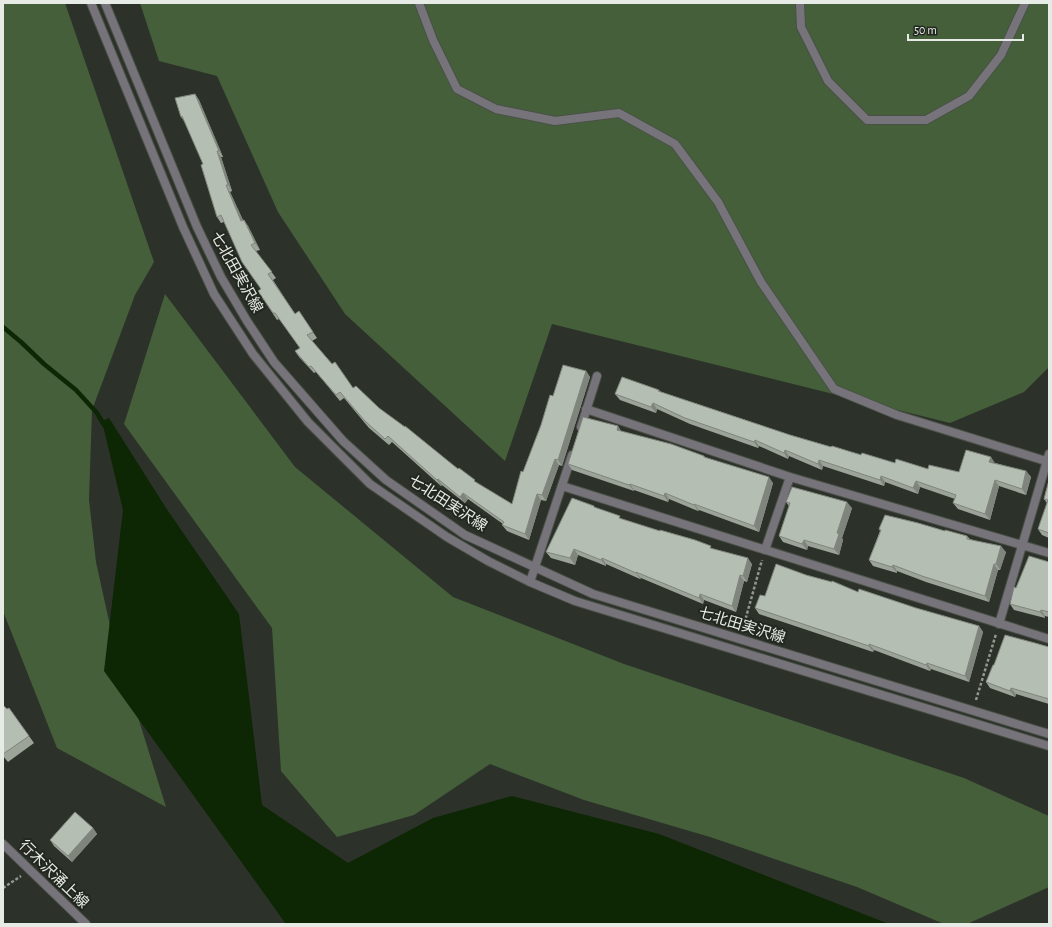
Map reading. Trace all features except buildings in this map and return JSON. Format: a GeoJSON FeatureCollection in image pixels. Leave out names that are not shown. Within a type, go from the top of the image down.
{"type":"FeatureCollection","features":[{"type":"Feature","properties":{"kind":"street"},"geometry":{"type":"LineString","coordinates":[[91,3],[183,227],[214,294],[253,354],[308,422],[370,484],[446,537],[488,561],[575,602],[1049,746]]}},
{"type":"Feature","properties":{"kind":"street","name":"七北田実沢線"},"geometry":{"type":"LineString","coordinates":[[105,3],[197,226],[221,277],[247,321],[274,362],[343,441],[386,480],[465,535],[593,594],[1049,734]]}},
{"type":"Feature","properties":{"kind":"street"},"geometry":{"type":"LineString","coordinates":[[419,3],[433,40],[457,89],[496,109],[555,121],[619,114],[675,144],[718,202],[761,282],[834,389],[897,415],[1048,459],[999,624]]}},
{"type":"Feature","properties":{"kind":"street"},"geometry":{"type":"LineString","coordinates":[[800,3],[801,27],[828,81],[867,120],[926,120],[969,96],[1001,55],[1025,3]]}},
{"type":"Feature","properties":{"kind":"street"},"geometry":{"type":"LineString","coordinates":[[530,582],[597,376]]}},
{"type":"Feature","properties":{"kind":"street"},"geometry":{"type":"LineString","coordinates":[[586,409],[790,477],[1049,553]]}},
{"type":"Feature","properties":{"kind":"street"},"geometry":{"type":"LineString","coordinates":[[765,550],[790,477]]}},
{"type":"Feature","properties":{"kind":"street"},"geometry":{"type":"LineString","coordinates":[[562,486],[1049,639]]}},
{"type":"Feature","properties":{"kind":"street","name":"行木沢涌上線"},"geometry":{"type":"LineString","coordinates":[[3,844],[86,924]]}},
{"type":"Feature","properties":{"kind":"path"},"geometry":{"type":"LineString","coordinates":[[743,628],[765,550]]}},
{"type":"Feature","properties":{"kind":"path"},"geometry":{"type":"LineString","coordinates":[[976,700],[999,624]]}},
{"type":"Feature","properties":{"kind":"path"},"geometry":{"type":"LineString","coordinates":[[3,888],[30,870]]}},
{"type":"Feature","properties":{"kind":"shaded area"},"geometry":{"type":"Polygon","coordinates":[[[3,3],[65,3],[154,262],[135,295],[92,410],[89,500],[96,562],[111,630],[166,807],[57,748],[3,611],[3,3]]]}},
{"type":"Feature","properties":{"kind":"shaded area"},"geometry":{"type":"Polygon","coordinates":[[[140,3],[1049,3],[1049,367],[1024,392],[950,423],[552,324],[505,461],[345,314],[278,212],[217,76],[159,61],[140,3]]]}},
{"type":"Feature","properties":{"kind":"shaded area"},"geometry":{"type":"Polygon","coordinates":[[[165,294],[295,467],[453,597],[624,664],[964,778],[1049,816],[1049,887],[967,924],[944,924],[857,887],[710,837],[584,800],[490,764],[414,815],[337,837],[281,771],[272,628],[124,424],[165,294]]]}},
{"type":"Feature","properties":{"kind":"shaded area"},"geometry":{"type":"Polygon","coordinates":[[[109,418],[166,508],[239,614],[262,805],[348,863],[433,818],[512,796],[659,834],[889,924],[286,924],[104,671],[123,510],[102,421],[109,418]]]}},
{"type":"Feature","properties":{"kind":"waterway"},"geometry":{"type":"LineString","coordinates":[[3,327],[44,364],[76,390],[97,413],[104,425]]}}]}
